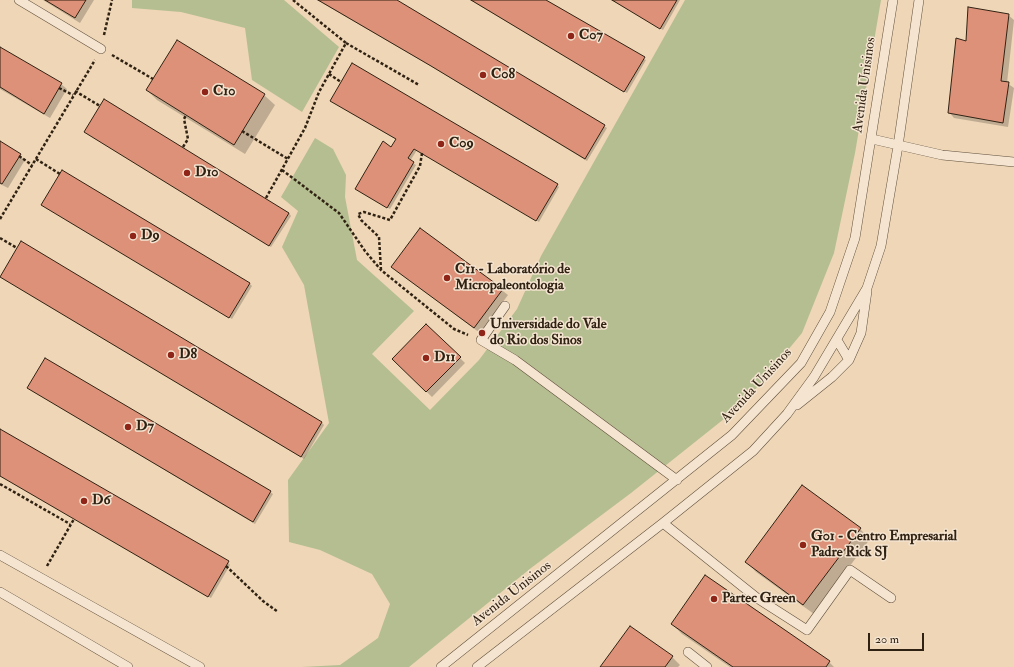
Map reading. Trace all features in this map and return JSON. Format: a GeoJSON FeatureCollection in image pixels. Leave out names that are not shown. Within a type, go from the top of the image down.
{"type":"FeatureCollection","features":[{"type":"Feature","properties":{"kind":"lane"},"geometry":{"type":"LineString","coordinates":[[19,0],[101,49]]}},
{"type":"Feature","properties":{"kind":"lane","name":"Avenida Unisinos"},"geometry":{"type":"LineString","coordinates":[[441,667],[732,435],[801,363],[830,312],[855,238],[872,139],[882,59],[893,0]]}},
{"type":"Feature","properties":{"kind":"lane"},"geometry":{"type":"LineString","coordinates":[[787,414],[832,377],[849,360],[861,333],[867,288],[881,246],[898,146],[919,0]]}},
{"type":"Feature","properties":{"kind":"lane"},"geometry":{"type":"LineString","coordinates":[[872,139],[942,155],[1014,162]]}},
{"type":"Feature","properties":{"kind":"lane"},"geometry":{"type":"LineString","coordinates":[[477,667],[754,451],[787,414],[814,377],[867,288]]}},
{"type":"Feature","properties":{"kind":"lane"},"geometry":{"type":"LineString","coordinates":[[505,306],[480,340],[515,360],[677,480]]}},
{"type":"Feature","properties":{"kind":"lane"},"geometry":{"type":"LineString","coordinates":[[837,340],[849,360]]}},
{"type":"Feature","properties":{"kind":"lane"},"geometry":{"type":"LineString","coordinates":[[663,523],[757,598],[807,630],[850,570],[891,598]]}},
{"type":"Feature","properties":{"kind":"lane"},"geometry":{"type":"LineString","coordinates":[[0,555],[200,667]]}},
{"type":"Feature","properties":{"kind":"lane"},"geometry":{"type":"LineString","coordinates":[[0,592],[128,667]]}},
{"type":"Feature","properties":{"kind":"lane"},"geometry":{"type":"LineString","coordinates":[[688,652],[707,667]]}},
{"type":"Feature","properties":{"kind":"path"},"geometry":{"type":"LineString","coordinates":[[0,219],[101,49],[112,0]]}},
{"type":"Feature","properties":{"kind":"path"},"geometry":{"type":"LineString","coordinates":[[293,0],[346,43],[419,85]]}},
{"type":"Feature","properties":{"kind":"path"},"geometry":{"type":"LineString","coordinates":[[266,198],[305,128],[319,92],[346,43]]}},
{"type":"Feature","properties":{"kind":"path"},"geometry":{"type":"LineString","coordinates":[[101,49],[153,79]]}},
{"type":"Feature","properties":{"kind":"path"},"geometry":{"type":"LineString","coordinates":[[329,74],[341,82]]}},
{"type":"Feature","properties":{"kind":"path"},"geometry":{"type":"LineString","coordinates":[[60,88],[73,95]]}},
{"type":"Feature","properties":{"kind":"path"},"geometry":{"type":"LineString","coordinates":[[75,91],[100,106]]}},
{"type":"Feature","properties":{"kind":"path"},"geometry":{"type":"LineString","coordinates":[[183,147],[188,139],[184,119],[186,115]]}},
{"type":"Feature","properties":{"kind":"path"},"geometry":{"type":"LineString","coordinates":[[242,131],[288,158]]}},
{"type":"Feature","properties":{"kind":"path"},"geometry":{"type":"LineString","coordinates":[[381,270],[379,237],[361,220],[358,214],[364,212],[390,220],[420,166],[422,153]]}},
{"type":"Feature","properties":{"kind":"path"},"geometry":{"type":"LineString","coordinates":[[19,156],[32,165]]}},
{"type":"Feature","properties":{"kind":"path"},"geometry":{"type":"LineString","coordinates":[[36,159],[60,174]]}},
{"type":"Feature","properties":{"kind":"path"},"geometry":{"type":"LineString","coordinates":[[282,170],[339,213],[365,251],[381,270],[454,329],[480,340]]}},
{"type":"Feature","properties":{"kind":"path"},"geometry":{"type":"LineString","coordinates":[[0,238],[18,248]]}},
{"type":"Feature","properties":{"kind":"path"},"geometry":{"type":"LineString","coordinates":[[0,484],[70,524]]}},
{"type":"Feature","properties":{"kind":"path"},"geometry":{"type":"LineString","coordinates":[[50,560],[74,519]]}},
{"type":"Feature","properties":{"kind":"path"},"geometry":{"type":"LineString","coordinates":[[226,566],[262,601],[278,612]]}},
{"type":"Feature","properties":{"kind":"green space"},"geometry":{"type":"Polygon","coordinates":[[[132,0],[284,0],[339,47],[302,112],[252,80],[245,28],[181,12],[132,8],[132,0]]]}},
{"type":"Feature","properties":{"kind":"green space"},"geometry":{"type":"Polygon","coordinates":[[[685,0],[881,0],[855,153],[834,253],[802,333],[744,403],[631,493],[531,568],[409,667],[302,667],[340,665],[378,638],[390,604],[372,574],[320,550],[289,542],[288,480],[329,423],[304,285],[282,247],[298,211],[281,197],[315,138],[333,149],[346,175],[345,197],[357,260],[414,311],[372,354],[430,410],[479,360],[517,309],[541,256],[685,0]]]}},
{"type":"Feature","properties":{"kind":"building"},"geometry":{"type":"Polygon","coordinates":[[[45,0],[86,0],[75,18],[45,0]]]}},
{"type":"Feature","properties":{"kind":"building","name":"C08"},"geometry":{"type":"Polygon","coordinates":[[[318,0],[397,0],[605,125],[585,159],[318,0]]]}},
{"type":"Feature","properties":{"kind":"building","name":"C07"},"geometry":{"type":"Polygon","coordinates":[[[471,0],[546,0],[645,57],[624,92],[471,0]]]}},
{"type":"Feature","properties":{"kind":"building"},"geometry":{"type":"Polygon","coordinates":[[[612,0],[677,0],[660,29],[612,0]]]}},
{"type":"Feature","properties":{"kind":"building"},"geometry":{"type":"Polygon","coordinates":[[[968,7],[1009,14],[1001,81],[1009,82],[1003,123],[948,113],[956,38],[966,41],[968,7]]]}},
{"type":"Feature","properties":{"kind":"building","name":"C10"},"geometry":{"type":"Polygon","coordinates":[[[177,40],[265,94],[234,145],[146,90],[177,40]]]}},
{"type":"Feature","properties":{"kind":"building"},"geometry":{"type":"Polygon","coordinates":[[[0,47],[62,83],[44,114],[0,87],[0,47]]]}},
{"type":"Feature","properties":{"kind":"building","name":"C09"},"geometry":{"type":"Polygon","coordinates":[[[352,63],[558,184],[536,221],[414,149],[408,158],[414,162],[387,208],[355,189],[383,141],[391,147],[396,139],[330,101],[352,63]]]}},
{"type":"Feature","properties":{"kind":"building","name":"D10"},"geometry":{"type":"Polygon","coordinates":[[[104,99],[289,213],[269,246],[84,132],[104,99]]]}},
{"type":"Feature","properties":{"kind":"building"},"geometry":{"type":"Polygon","coordinates":[[[0,141],[21,154],[2,184],[0,183],[0,141]]]}},
{"type":"Feature","properties":{"kind":"building","name":"D9"},"geometry":{"type":"Polygon","coordinates":[[[62,170],[250,283],[229,318],[41,205],[62,170]]]}},
{"type":"Feature","properties":{"kind":"building","name":"C11 - Laboratório de Micropaleontologia"},"geometry":{"type":"Polygon","coordinates":[[[420,228],[503,289],[474,328],[391,267],[420,228]]]}},
{"type":"Feature","properties":{"kind":"building","name":"D8"},"geometry":{"type":"Polygon","coordinates":[[[21,241],[322,422],[301,457],[0,277],[21,241]]]}},
{"type":"Feature","properties":{"kind":"building","name":"D11"},"geometry":{"type":"Polygon","coordinates":[[[426,324],[461,357],[426,392],[392,359],[426,324]]]}},
{"type":"Feature","properties":{"kind":"building","name":"D7"},"geometry":{"type":"Polygon","coordinates":[[[45,358],[271,491],[253,522],[27,388],[45,358]]]}},
{"type":"Feature","properties":{"kind":"building","name":"D6"},"geometry":{"type":"Polygon","coordinates":[[[0,429],[229,561],[208,597],[0,476],[0,429]]]}},
{"type":"Feature","properties":{"kind":"building","name":"G01 - Centro Empresarial Padre Rick SJ"},"geometry":{"type":"Polygon","coordinates":[[[802,485],[861,528],[803,605],[745,562],[802,485]]]}},
{"type":"Feature","properties":{"kind":"building","name":"Partec Green"},"geometry":{"type":"Polygon","coordinates":[[[705,575],[830,661],[826,667],[733,667],[671,624],[705,575]]]}},
{"type":"Feature","properties":{"kind":"building"},"geometry":{"type":"Polygon","coordinates":[[[630,626],[673,656],[665,667],[600,667],[630,626]]]}},
{"type":"Feature","properties":{"kind":"place","name":"C07"},"geometry":{"type":"Point","coordinates":[571,36]}},
{"type":"Feature","properties":{"kind":"place","name":"C08"},"geometry":{"type":"Point","coordinates":[483,75]}},
{"type":"Feature","properties":{"kind":"place","name":"C10"},"geometry":{"type":"Point","coordinates":[205,92]}},
{"type":"Feature","properties":{"kind":"place","name":"C09"},"geometry":{"type":"Point","coordinates":[441,144]}},
{"type":"Feature","properties":{"kind":"place","name":"D10"},"geometry":{"type":"Point","coordinates":[187,173]}},
{"type":"Feature","properties":{"kind":"place","name":"D9"},"geometry":{"type":"Point","coordinates":[133,236]}},
{"type":"Feature","properties":{"kind":"place","name":"C11 - Laboratório de Micropaleontologia"},"geometry":{"type":"Point","coordinates":[447,278]}},
{"type":"Feature","properties":{"kind":"place","name":"Universidade do Vale do Rio dos Sinos"},"geometry":{"type":"Point","coordinates":[482,333]}},
{"type":"Feature","properties":{"kind":"place","name":"D8"},"geometry":{"type":"Point","coordinates":[171,355]}},
{"type":"Feature","properties":{"kind":"place","name":"D11"},"geometry":{"type":"Point","coordinates":[426,358]}},
{"type":"Feature","properties":{"kind":"place","name":"D7"},"geometry":{"type":"Point","coordinates":[128,427]}},
{"type":"Feature","properties":{"kind":"place","name":"D6"},"geometry":{"type":"Point","coordinates":[84,501]}},
{"type":"Feature","properties":{"kind":"place","name":"G01 - Centro Empresarial Padre Rick SJ"},"geometry":{"type":"Point","coordinates":[803,545]}},
{"type":"Feature","properties":{"kind":"place","name":"Partec Green"},"geometry":{"type":"Point","coordinates":[714,599]}}]}
